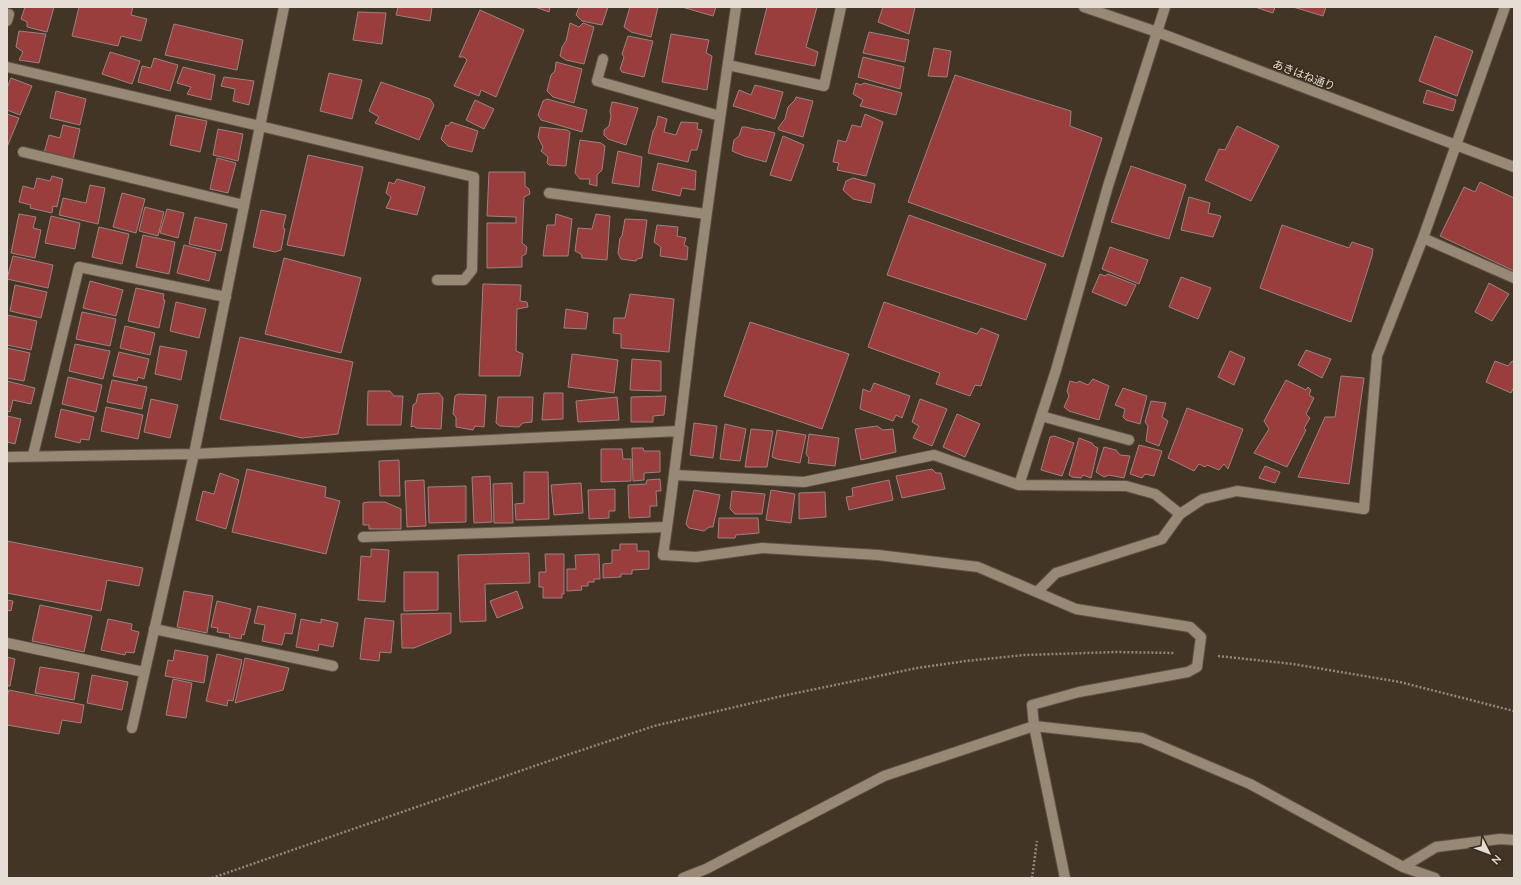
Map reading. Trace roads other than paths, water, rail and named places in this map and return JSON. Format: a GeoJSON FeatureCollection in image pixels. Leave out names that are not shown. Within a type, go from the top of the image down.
{"type":"FeatureCollection","features":[{"type":"Feature","properties":{"kind":"street"},"geometry":{"type":"LineString","coordinates":[[132,728],[194,454],[284,7]]}},
{"type":"Feature","properties":{"kind":"street"},"geometry":{"type":"LineString","coordinates":[[736,7],[706,214],[675,474],[663,554],[696,557],[762,548],[878,555],[978,567],[1076,609],[1190,627],[1201,637],[1197,667],[1188,672],[1080,692],[1032,705],[1034,726],[1065,878]]}},
{"type":"Feature","properties":{"kind":"street"},"geometry":{"type":"LineString","coordinates":[[728,65],[824,86],[841,7]]}},
{"type":"Feature","properties":{"kind":"street","name":"あきはね通り"},"geometry":{"type":"LineString","coordinates":[[1084,7],[1157,32],[1514,167]]}},
{"type":"Feature","properties":{"kind":"street"},"geometry":{"type":"LineString","coordinates":[[1019,485],[1056,370],[1108,186],[1165,7]]}},
{"type":"Feature","properties":{"kind":"street"},"geometry":{"type":"LineString","coordinates":[[1037,592],[1056,573],[1162,539],[1180,514],[1203,499],[1238,491],[1364,508],[1377,356],[1423,238],[1506,7]]}},
{"type":"Feature","properties":{"kind":"street"},"geometry":{"type":"LineString","coordinates":[[603,59],[597,81],[720,116]]}},
{"type":"Feature","properties":{"kind":"street"},"geometry":{"type":"LineString","coordinates":[[7,67],[474,178],[472,270],[464,280],[437,280]]}},
{"type":"Feature","properties":{"kind":"street"},"geometry":{"type":"LineString","coordinates":[[23,152],[244,205]]}},
{"type":"Feature","properties":{"kind":"street"},"geometry":{"type":"LineString","coordinates":[[549,193],[706,214]]}},
{"type":"Feature","properties":{"kind":"street"},"geometry":{"type":"LineString","coordinates":[[1423,238],[1514,278]]}},
{"type":"Feature","properties":{"kind":"street"},"geometry":{"type":"LineString","coordinates":[[33,455],[79,267],[226,297]]}},
{"type":"Feature","properties":{"kind":"street"},"geometry":{"type":"LineString","coordinates":[[1041,416],[1129,440]]}},
{"type":"Feature","properties":{"kind":"street"},"geometry":{"type":"LineString","coordinates":[[7,456],[194,454],[679,431]]}},
{"type":"Feature","properties":{"kind":"street"},"geometry":{"type":"LineString","coordinates":[[675,474],[804,482],[934,455],[1019,485],[1126,486],[1154,494],[1180,514]]}},
{"type":"Feature","properties":{"kind":"street"},"geometry":{"type":"LineString","coordinates":[[363,537],[667,527]]}},
{"type":"Feature","properties":{"kind":"street"},"geometry":{"type":"LineString","coordinates":[[154,629],[333,666]]}},
{"type":"Feature","properties":{"kind":"street"},"geometry":{"type":"LineString","coordinates":[[7,643],[144,672]]}},
{"type":"Feature","properties":{"kind":"street"},"geometry":{"type":"LineString","coordinates":[[683,878],[706,869],[884,776],[1034,726],[1142,738],[1250,784],[1402,867],[1435,878]]}},
{"type":"Feature","properties":{"kind":"street"},"geometry":{"type":"LineString","coordinates":[[1402,867],[1436,847],[1500,839],[1514,840]]}}]}
